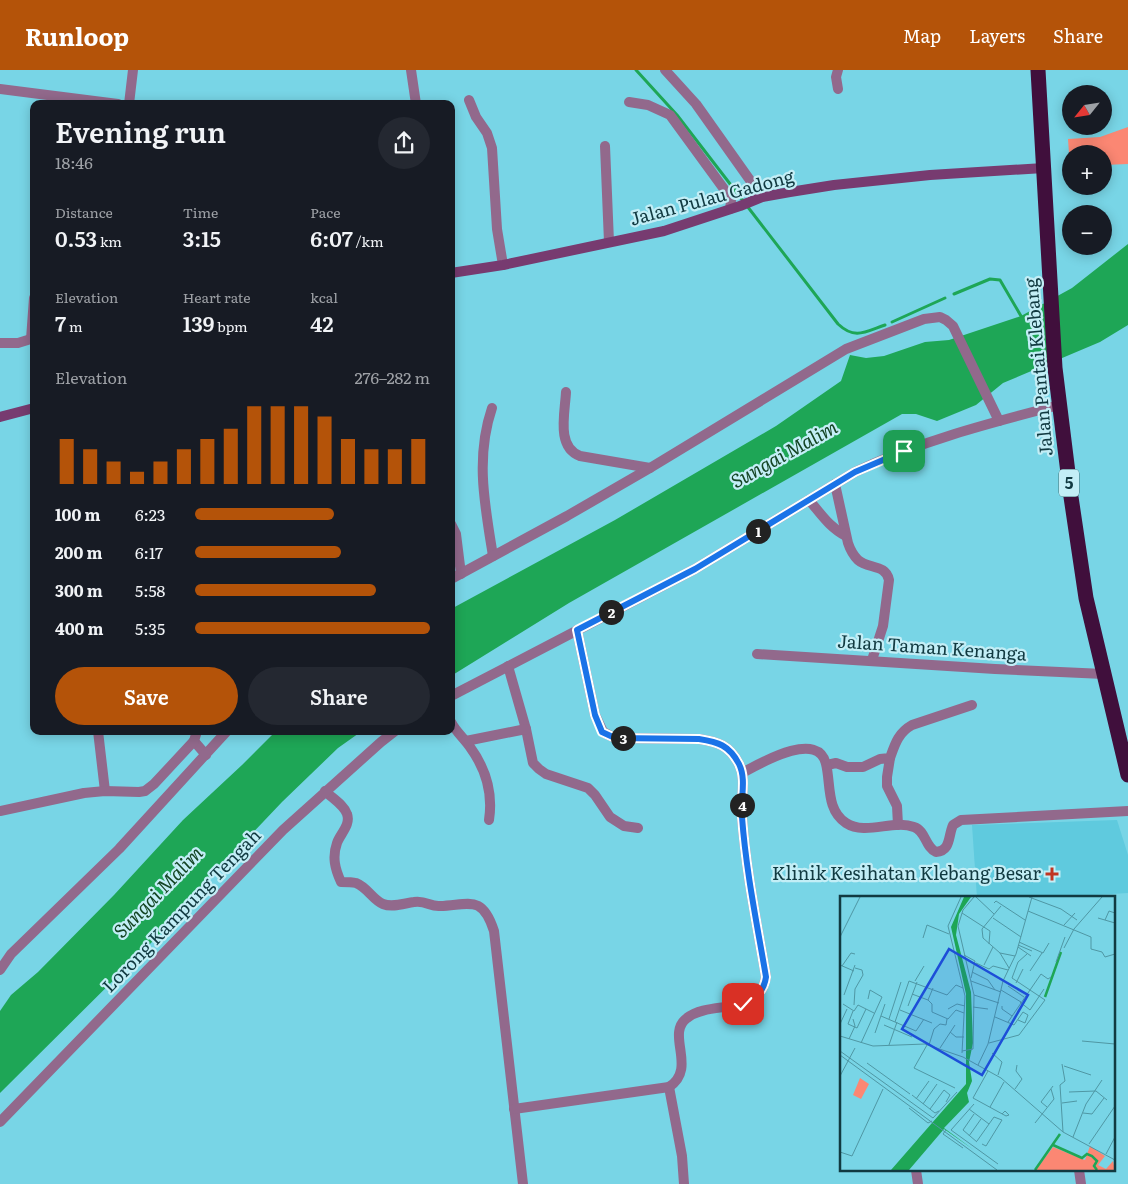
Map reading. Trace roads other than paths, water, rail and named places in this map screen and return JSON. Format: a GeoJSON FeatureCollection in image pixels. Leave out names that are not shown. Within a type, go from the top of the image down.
{"type":"FeatureCollection","features":[{"type":"Feature","properties":{"kind":"highway","name":"Jalan Pantai Klebang"},"geometry":{"type":"LineString","coordinates":[[1038,70],[1055,368],[1059,405],[1086,598],[1128,775]]}},
{"type":"Feature","properties":{"kind":"main road","name":"Jalan Pulau Gadong"},"geometry":{"type":"LineString","coordinates":[[455,272],[503,265],[664,231],[758,199],[834,185],[1044,168]]}},
{"type":"Feature","properties":{"kind":"main road"},"geometry":{"type":"LineString","coordinates":[[0,417],[30,409]]}},
{"type":"Feature","properties":{"kind":"street"},"geometry":{"type":"LineString","coordinates":[[129,100],[133,70]]}},
{"type":"Feature","properties":{"kind":"street"},"geometry":{"type":"LineString","coordinates":[[412,70],[416,100]]}},
{"type":"Feature","properties":{"kind":"street"},"geometry":{"type":"LineString","coordinates":[[665,70],[696,104],[758,199]]}},
{"type":"Feature","properties":{"kind":"street"},"geometry":{"type":"LineString","coordinates":[[838,70],[836,77],[838,89]]}},
{"type":"Feature","properties":{"kind":"street"},"geometry":{"type":"LineString","coordinates":[[0,90],[62,100]]}},
{"type":"Feature","properties":{"kind":"street"},"geometry":{"type":"LineString","coordinates":[[469,100],[476,117],[487,132],[492,148],[497,229],[503,265]]}},
{"type":"Feature","properties":{"kind":"street"},"geometry":{"type":"LineString","coordinates":[[629,102],[648,104],[670,115],[724,189],[735,208]]}},
{"type":"Feature","properties":{"kind":"street"},"geometry":{"type":"LineString","coordinates":[[605,146],[609,242]]}},
{"type":"Feature","properties":{"kind":"street"},"geometry":{"type":"LineString","coordinates":[[455,532],[456,576],[650,468],[846,349],[910,323],[932,317],[946,320],[953,326],[999,421]]}},
{"type":"Feature","properties":{"kind":"street"},"geometry":{"type":"LineString","coordinates":[[0,343],[18,343],[30,340]]}},
{"type":"Feature","properties":{"kind":"street"},"geometry":{"type":"LineString","coordinates":[[566,392],[564,438],[567,447],[573,454],[650,468]]}},
{"type":"Feature","properties":{"kind":"street"},"geometry":{"type":"LineString","coordinates":[[455,694],[695,569],[835,484],[882,459],[999,421],[1059,405]]}},
{"type":"Feature","properties":{"kind":"street"},"geometry":{"type":"LineString","coordinates":[[492,408],[484,438],[482,478],[493,556]]}},
{"type":"Feature","properties":{"kind":"street"},"geometry":{"type":"LineString","coordinates":[[835,484],[846,536],[852,552],[865,565],[884,570],[888,575],[883,626],[872,660]]}},
{"type":"Feature","properties":{"kind":"street"},"geometry":{"type":"LineString","coordinates":[[809,500],[826,522],[836,531],[846,536]]}},
{"type":"Feature","properties":{"kind":"street"},"geometry":{"type":"LineString","coordinates":[[514,1110],[669,1087],[679,1078],[682,1071],[679,1034],[680,1025],[684,1019],[698,1012],[743,1004],[760,994],[765,986],[766,977],[741,815],[742,773],[734,757],[721,744],[699,739],[615,738],[602,732],[595,715],[577,630]]}},
{"type":"Feature","properties":{"kind":"street","name":"Jalan Taman Kenanga"},"geometry":{"type":"LineString","coordinates":[[757,654],[1104,674]]}},
{"type":"Feature","properties":{"kind":"street"},"geometry":{"type":"LineString","coordinates":[[508,666],[526,729],[533,762],[539,770],[588,788],[595,794],[610,817],[624,826],[638,828]]}},
{"type":"Feature","properties":{"kind":"street"},"geometry":{"type":"LineString","coordinates":[[898,825],[897,806],[887,786],[887,777],[890,758],[899,736],[903,730],[912,726],[972,705]]}},
{"type":"Feature","properties":{"kind":"street"},"geometry":{"type":"LineString","coordinates":[[455,728],[466,741],[482,768],[490,792],[491,807],[489,820]]}},
{"type":"Feature","properties":{"kind":"street"},"geometry":{"type":"LineString","coordinates":[[466,741],[526,729]]}},
{"type":"Feature","properties":{"kind":"street"},"geometry":{"type":"LineString","coordinates":[[98,735],[104,791]]}},
{"type":"Feature","properties":{"kind":"street"},"geometry":{"type":"LineString","coordinates":[[1,967],[11,954],[119,849],[224,735]]}},
{"type":"Feature","properties":{"kind":"street","name":"Lorong Kampung Tengah"},"geometry":{"type":"LineString","coordinates":[[0,1122],[283,830],[390,735]]}},
{"type":"Feature","properties":{"kind":"street"},"geometry":{"type":"LineString","coordinates":[[0,811],[84,793],[104,791],[139,792],[145,790],[154,784],[196,736],[206,755]]}},
{"type":"Feature","properties":{"kind":"street"},"geometry":{"type":"LineString","coordinates":[[742,773],[776,755],[796,750],[813,750],[824,758],[827,765],[829,794],[838,815],[846,823],[854,827],[865,828],[898,825],[912,826],[918,828],[928,845],[936,852],[944,849],[953,825],[961,820],[1128,811]]}},
{"type":"Feature","properties":{"kind":"street"},"geometry":{"type":"LineString","coordinates":[[827,765],[836,763],[847,767],[863,768],[880,759],[890,758]]}},
{"type":"Feature","properties":{"kind":"street"},"geometry":{"type":"LineString","coordinates":[[325,791],[347,814],[348,821],[337,842],[334,854],[335,868],[341,882],[357,883],[384,904],[396,906],[424,901],[438,906],[469,903],[478,905],[491,921],[495,941],[522,1184]]}},
{"type":"Feature","properties":{"kind":"street"},"geometry":{"type":"LineString","coordinates":[[669,1087],[682,1156],[684,1184]]}},
{"type":"Feature","properties":{"kind":"water","name":"Sungai Malim"},"geometry":{"type":"Polygon","coordinates":[[[1128,244],[1128,325],[1100,342],[1003,383],[976,405],[937,421],[916,414],[902,414],[569,603],[455,674],[455,607],[615,520],[776,426],[841,381],[850,355],[866,358],[884,356],[925,342],[949,340],[1021,316],[1072,288],[1128,244]]]}},
{"type":"Feature","properties":{"kind":"water","name":"Sungai Malim"},"geometry":{"type":"Polygon","coordinates":[[[272,735],[356,735],[338,748],[282,802],[192,897],[161,933],[0,1093],[0,1011],[11,995],[38,972],[114,895],[183,820],[272,735]]]}},
{"type":"Feature","properties":{"kind":"waterway"},"geometry":{"type":"LineString","coordinates":[[636,70],[677,115],[838,324],[844,329],[855,333],[866,332],[885,325]]}},
{"type":"Feature","properties":{"kind":"waterway"},"geometry":{"type":"LineString","coordinates":[[954,294],[990,279],[1000,280],[1021,316]]}},
{"type":"Feature","properties":{"kind":"waterway"},"geometry":{"type":"LineString","coordinates":[[892,322],[945,298]]}},
{"type":"Feature","properties":{"kind":"place","name":"Klinik Kesihatan Klebang Besar"},"geometry":{"type":"Point","coordinates":[1052,874]}}]}
